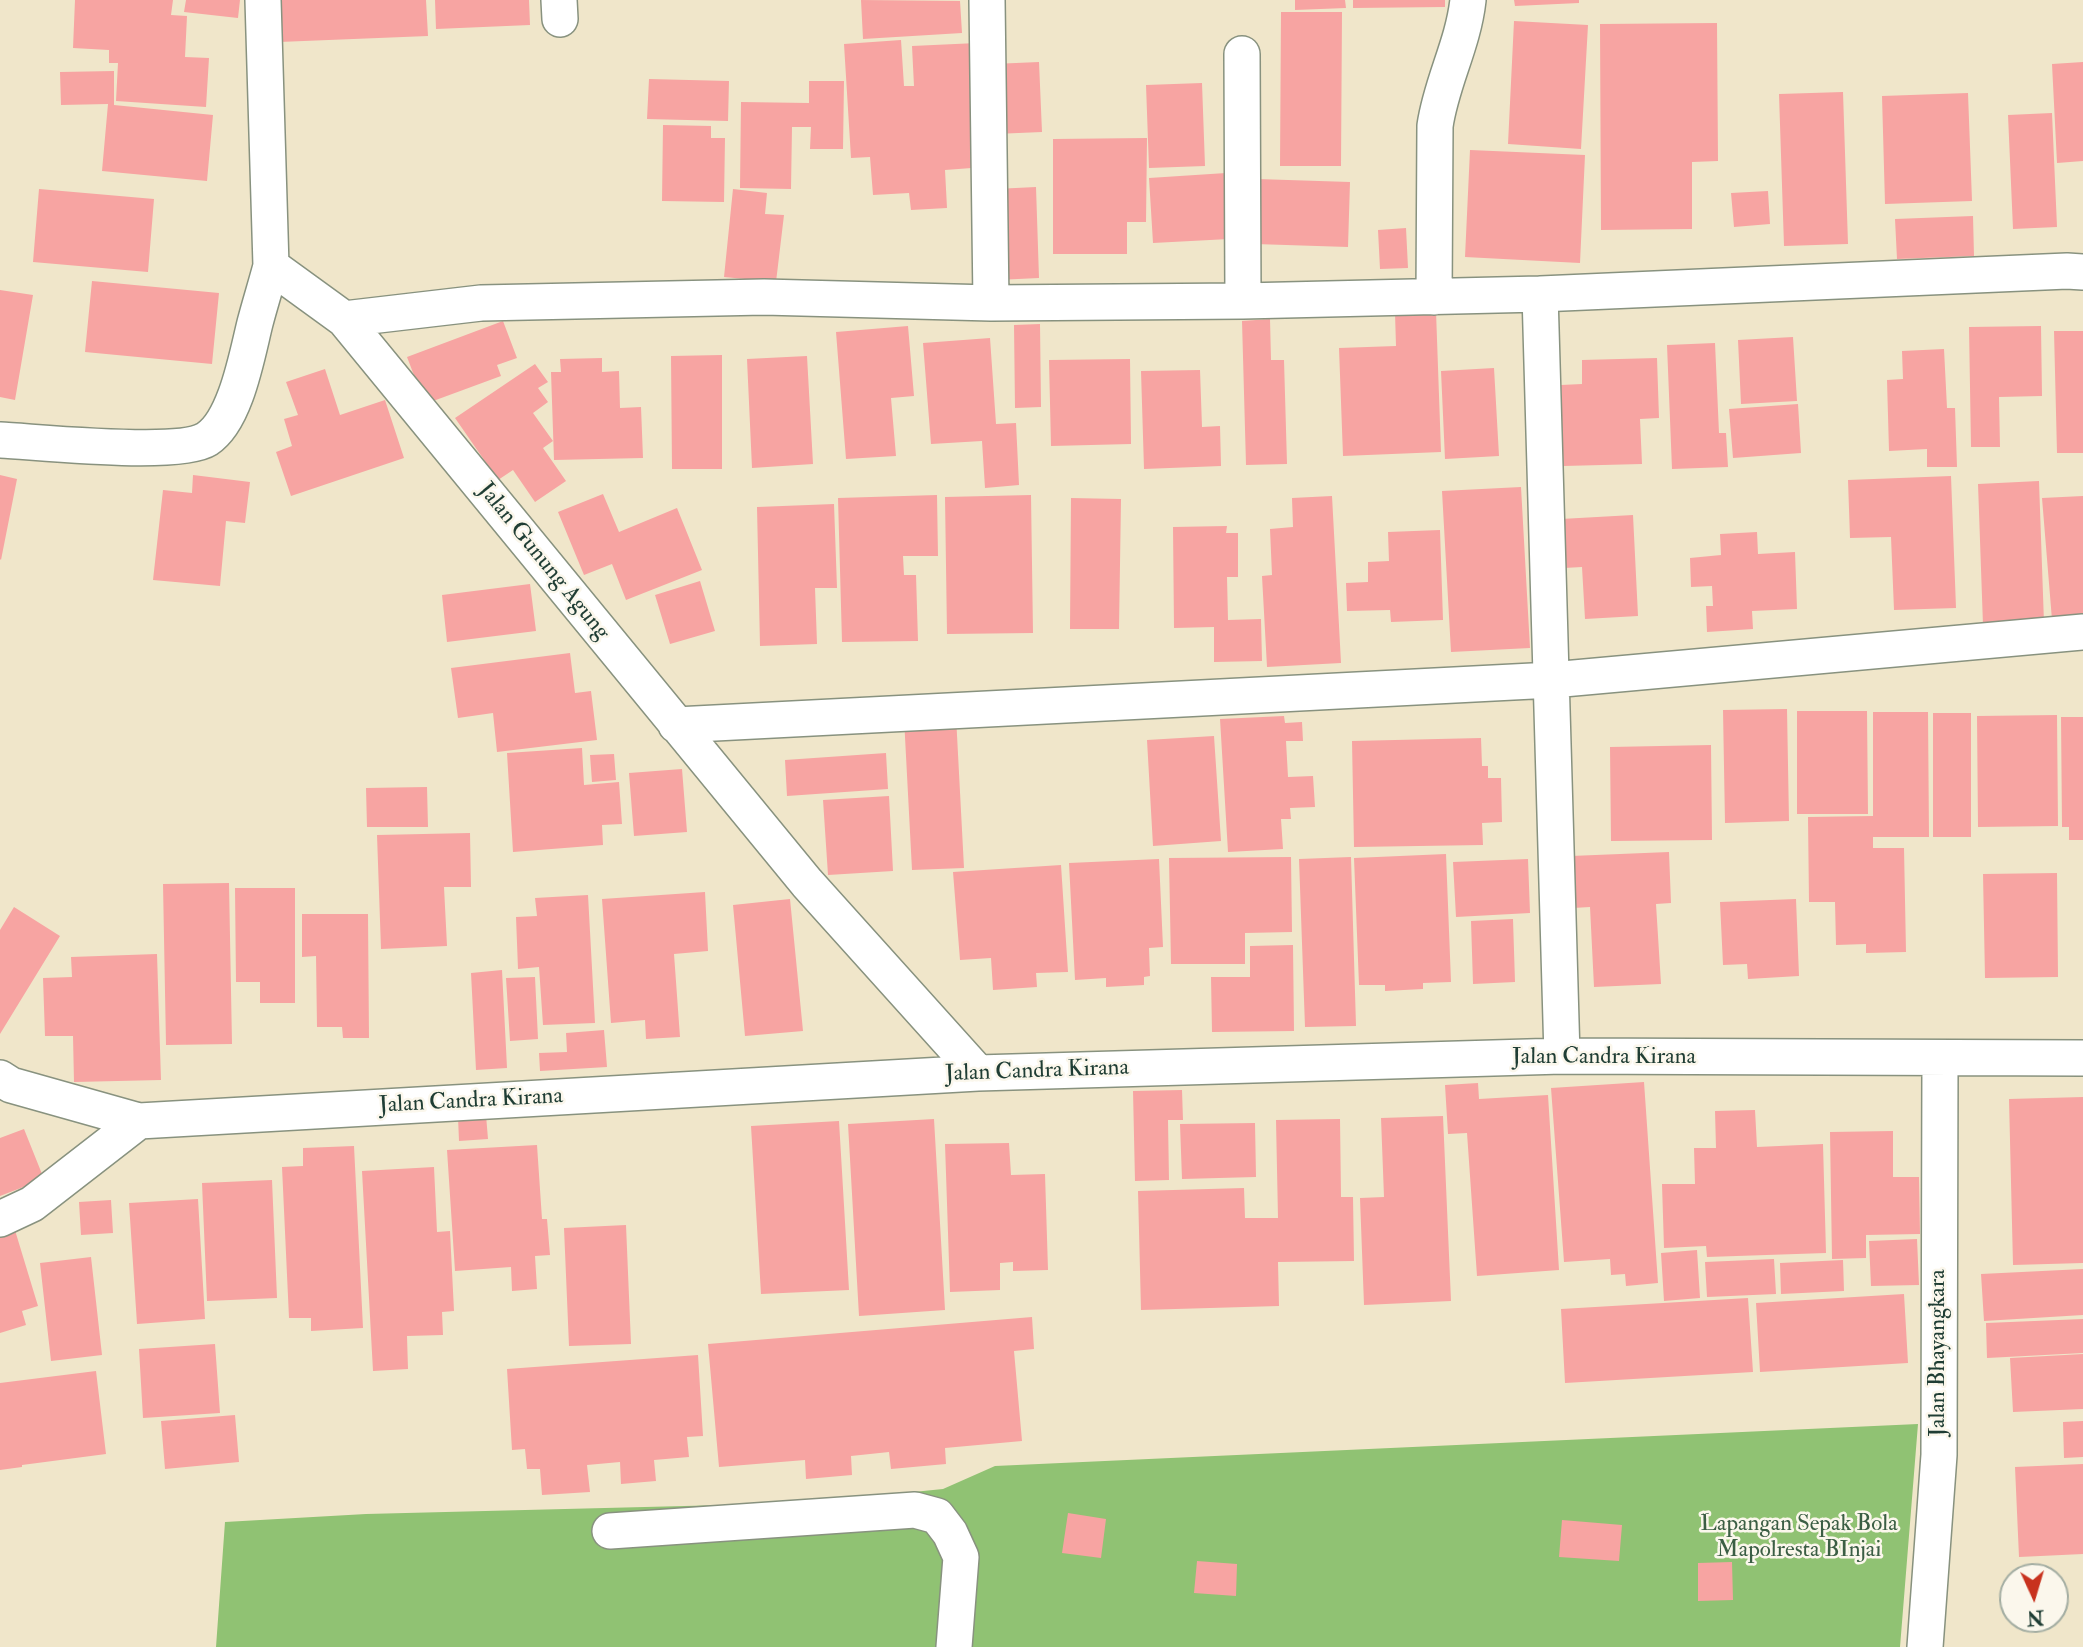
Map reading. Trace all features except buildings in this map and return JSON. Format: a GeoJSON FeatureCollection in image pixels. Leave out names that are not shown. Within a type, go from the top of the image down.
{"type":"FeatureCollection","features":[{"type":"Feature","properties":{"kind":"street"},"geometry":{"type":"LineString","coordinates":[[0,440],[158,448],[190,446],[208,438],[221,422],[241,385],[271,266],[263,0]]}},
{"type":"Feature","properties":{"kind":"street"},"geometry":{"type":"LineString","coordinates":[[987,0],[991,303]]}},
{"type":"Feature","properties":{"kind":"street"},"geometry":{"type":"LineString","coordinates":[[1434,297],[1435,126],[1438,106],[1465,26],[1468,0]]}},
{"type":"Feature","properties":{"kind":"street"},"geometry":{"type":"LineString","coordinates":[[1242,54],[1243,301]]}},
{"type":"Feature","properties":{"kind":"street","name":"Jalan Gunung Agung"},"geometry":{"type":"LineString","coordinates":[[271,266],[344,318],[807,883],[978,1073]]}},
{"type":"Feature","properties":{"kind":"street"},"geometry":{"type":"LineString","coordinates":[[344,318],[481,303],[764,298],[991,303],[1243,301],[1540,294],[2053,271],[2083,272]]}},
{"type":"Feature","properties":{"kind":"street"},"geometry":{"type":"LineString","coordinates":[[1540,294],[1562,1056]]}},
{"type":"Feature","properties":{"kind":"street"},"geometry":{"type":"LineString","coordinates":[[676,725],[1552,680],[2083,632]]}},
{"type":"Feature","properties":{"kind":"street","name":"Jalan Candra Kirana"},"geometry":{"type":"LineString","coordinates":[[0,1078],[10,1085],[139,1121],[978,1073],[1562,1056],[2083,1058]]}},
{"type":"Feature","properties":{"kind":"street","name":"Jalan Bhayangkara"},"geometry":{"type":"LineString","coordinates":[[1925,1647],[1939,1455],[1940,1059]]}},
{"type":"Feature","properties":{"kind":"street"},"geometry":{"type":"LineString","coordinates":[[0,1219],[32,1204],[139,1121]]}},
{"type":"Feature","properties":{"kind":"street"},"geometry":{"type":"LineString","coordinates":[[610,1531],[915,1510],[937,1516],[950,1533],[961,1557],[954,1647]]}},
{"type":"Feature","properties":{"kind":"green space","name":"Lapangan Sepak Bola Mapolresta BInjai"},"geometry":{"type":"Polygon","coordinates":[[[1918,1424],[1900,1647],[216,1647],[225,1522],[366,1514],[804,1503],[943,1489],[995,1466],[1918,1424]]]}}]}
